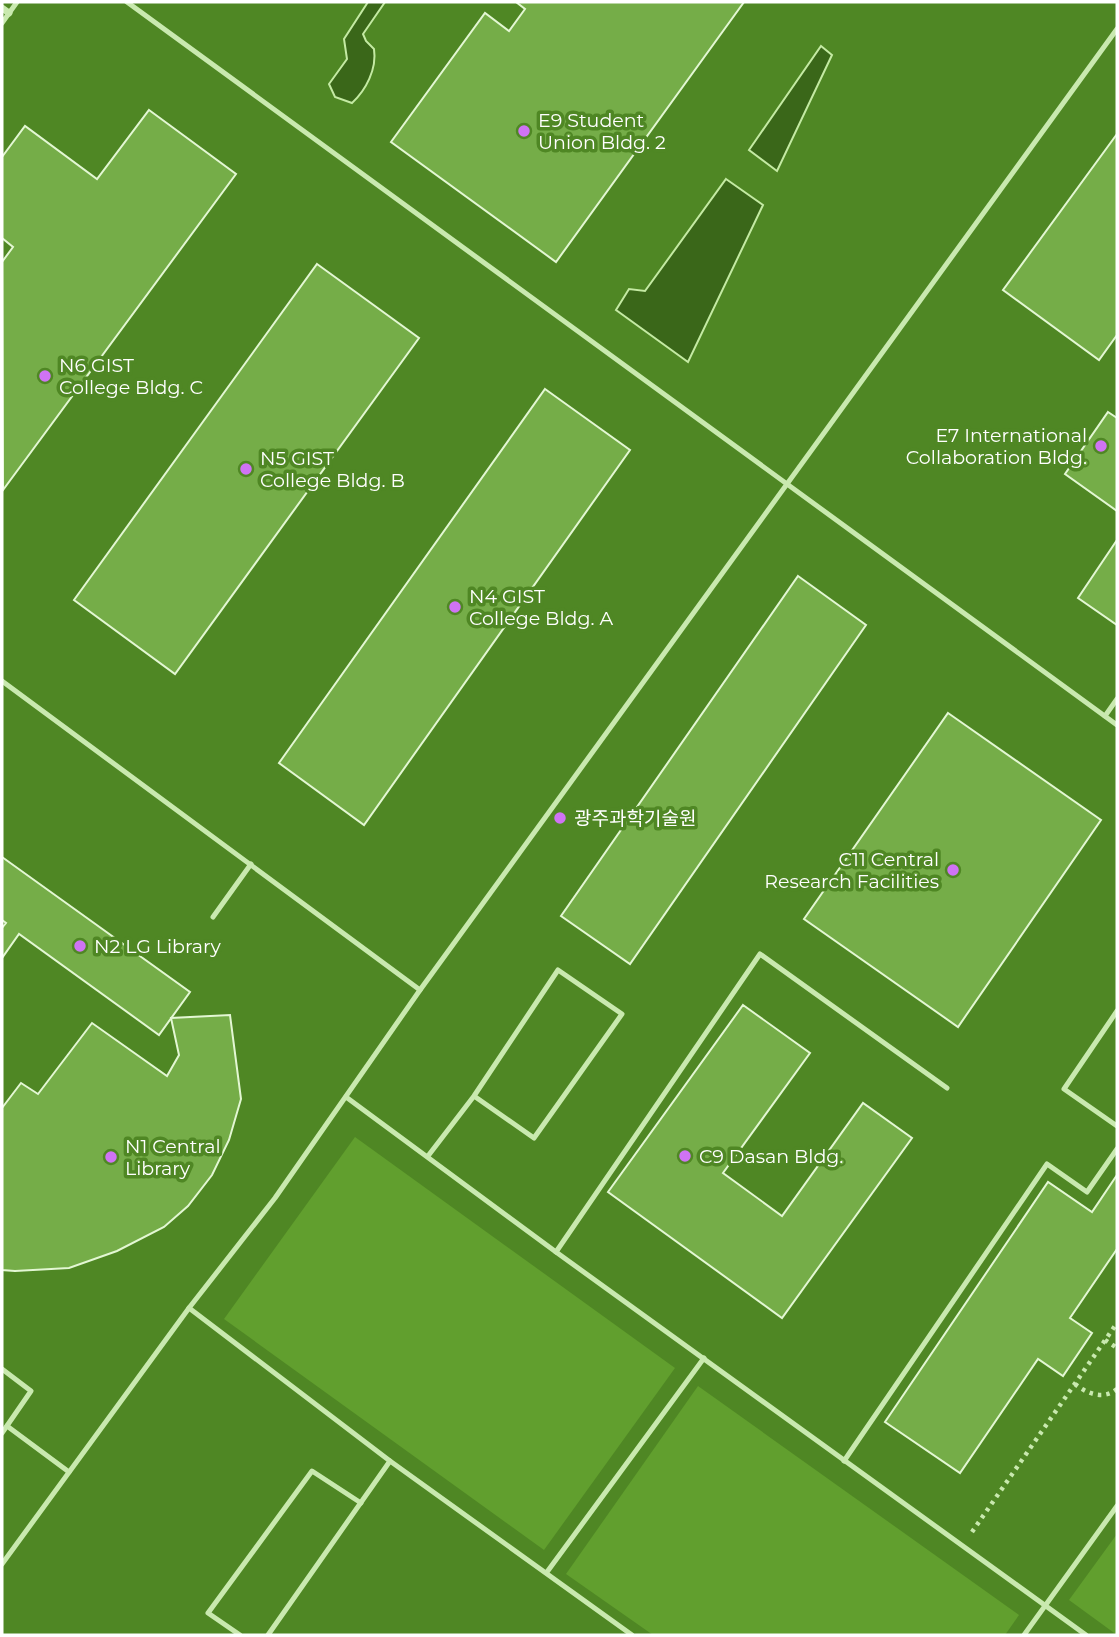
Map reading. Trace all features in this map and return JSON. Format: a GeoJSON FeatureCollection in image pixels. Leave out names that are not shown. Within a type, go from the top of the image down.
{"type":"FeatureCollection","features":[{"type":"Feature","properties":{"kind":"lane"},"geometry":{"type":"LineString","coordinates":[[2,23],[5,11],[17,2]]}},
{"type":"Feature","properties":{"kind":"lane"},"geometry":{"type":"LineString","coordinates":[[127,2],[1117,725]]}},
{"type":"Feature","properties":{"kind":"lane"},"geometry":{"type":"LineString","coordinates":[[2,1564],[189,1308],[275,1198],[420,990],[1117,29]]}},
{"type":"Feature","properties":{"kind":"lane"},"geometry":{"type":"LineString","coordinates":[[2,681],[420,990]]}},
{"type":"Feature","properties":{"kind":"lane"},"geometry":{"type":"LineString","coordinates":[[1105,716],[1117,699]]}},
{"type":"Feature","properties":{"kind":"lane"},"geometry":{"type":"LineString","coordinates":[[213,917],[251,864]]}},
{"type":"Feature","properties":{"kind":"lane"},"geometry":{"type":"LineString","coordinates":[[556,1252],[760,954],[947,1088]]}},
{"type":"Feature","properties":{"kind":"lane"},"geometry":{"type":"LineString","coordinates":[[428,1156],[474,1096],[558,970],[622,1014],[534,1138],[474,1096]]}},
{"type":"Feature","properties":{"kind":"lane"},"geometry":{"type":"LineString","coordinates":[[1117,1011],[1064,1088],[1117,1126]]}},
{"type":"Feature","properties":{"kind":"lane"},"geometry":{"type":"LineString","coordinates":[[346,1097],[1086,1635]]}},
{"type":"Feature","properties":{"kind":"lane"},"geometry":{"type":"LineString","coordinates":[[844,1461],[1046,1164],[1087,1192],[1117,1149]]}},
{"type":"Feature","properties":{"kind":"lane"},"geometry":{"type":"LineString","coordinates":[[189,1308],[390,1461],[632,1635]]}},
{"type":"Feature","properties":{"kind":"lane"},"geometry":{"type":"LineString","coordinates":[[547,1572],[704,1358]]}},
{"type":"Feature","properties":{"kind":"lane"},"geometry":{"type":"LineString","coordinates":[[2,1369],[31,1391],[2,1433]]}},
{"type":"Feature","properties":{"kind":"lane"},"geometry":{"type":"LineString","coordinates":[[7,1426],[69,1472]]}},
{"type":"Feature","properties":{"kind":"lane"},"geometry":{"type":"LineString","coordinates":[[268,1635],[390,1461]]}},
{"type":"Feature","properties":{"kind":"lane"},"geometry":{"type":"LineString","coordinates":[[240,1635],[208,1614],[312,1471],[361,1503]]}},
{"type":"Feature","properties":{"kind":"lane"},"geometry":{"type":"LineString","coordinates":[[1024,1635],[1117,1506]]}},
{"type":"Feature","properties":{"kind":"path"},"geometry":{"type":"LineString","coordinates":[[962,1547],[1117,1323]]}},
{"type":"Feature","properties":{"kind":"path"},"geometry":{"type":"LineString","coordinates":[[1105,1340],[1117,1348]]}},
{"type":"Feature","properties":{"kind":"path"},"geometry":{"type":"LineString","coordinates":[[1075,1384],[1084,1392],[1097,1395],[1111,1394],[1117,1389]]}},
{"type":"Feature","properties":{"kind":"shaded area"},"geometry":{"type":"Polygon","coordinates":[[[368,2],[385,2],[363,34],[374,49],[374,64],[366,85],[352,103],[335,97],[329,84],[347,59],[344,39],[368,2]]]}},
{"type":"Feature","properties":{"kind":"shaded area"},"geometry":{"type":"Polygon","coordinates":[[[821,46],[832,55],[777,171],[749,150],[821,46]]]}},
{"type":"Feature","properties":{"kind":"shaded area"},"geometry":{"type":"Polygon","coordinates":[[[726,179],[763,205],[688,362],[616,310],[629,289],[645,291],[726,179]]]}},
{"type":"Feature","properties":{"kind":"shaded area"},"geometry":{"type":"Polygon","coordinates":[[[355,1137],[675,1368],[544,1550],[224,1319],[355,1137]]]}},
{"type":"Feature","properties":{"kind":"shaded area"},"geometry":{"type":"Polygon","coordinates":[[[698,1386],[1019,1615],[1005,1635],[653,1635],[566,1574],[698,1386]]]}},
{"type":"Feature","properties":{"kind":"shaded area"},"geometry":{"type":"Polygon","coordinates":[[[1117,1534],[1117,1635],[1069,1600],[1117,1534]]]}},
{"type":"Feature","properties":{"kind":"building","name":"E9 Student Union Bldg. 2"},"geometry":{"type":"Polygon","coordinates":[[[516,2],[744,2],[556,262],[391,142],[485,13],[509,31],[525,9],[516,2]]]}},
{"type":"Feature","properties":{"kind":"building","name":"N6 GIST College Bldg. C"},"geometry":{"type":"Polygon","coordinates":[[[149,110],[236,174],[3,490],[2,262],[13,247],[2,238],[2,157],[25,126],[97,179],[149,110]]]}},
{"type":"Feature","properties":{"kind":"building"},"geometry":{"type":"Polygon","coordinates":[[[1117,134],[1117,335],[1099,360],[1003,290],[1117,134]]]}},
{"type":"Feature","properties":{"kind":"building","name":"N5 GIST College Bldg. B"},"geometry":{"type":"Polygon","coordinates":[[[317,264],[419,338],[175,674],[74,600],[317,264]]]}},
{"type":"Feature","properties":{"kind":"building","name":"N4 GIST College Bldg. A"},"geometry":{"type":"Polygon","coordinates":[[[545,389],[630,450],[364,825],[279,763],[545,389]]]}},
{"type":"Feature","properties":{"kind":"building","name":"E7 International Collaboration Bldg."},"geometry":{"type":"Polygon","coordinates":[[[1108,412],[1117,418],[1117,511],[1065,474],[1108,412]]]}},
{"type":"Feature","properties":{"kind":"building"},"geometry":{"type":"Polygon","coordinates":[[[1117,540],[1117,625],[1078,598],[1117,540]]]}},
{"type":"Feature","properties":{"kind":"building"},"geometry":{"type":"Polygon","coordinates":[[[798,576],[866,625],[630,964],[561,916],[798,576]]]}},
{"type":"Feature","properties":{"kind":"building","name":"C11 Central Research Facilities"},"geometry":{"type":"Polygon","coordinates":[[[948,713],[1101,820],[958,1027],[804,919],[948,713]]]}},
{"type":"Feature","properties":{"kind":"building","name":"N2 LG Library"},"geometry":{"type":"Polygon","coordinates":[[[2,857],[190,992],[159,1035],[19,934],[2,958],[2,928],[6,923],[2,920],[2,857]]]}},
{"type":"Feature","properties":{"kind":"building","name":"C9 Dasan Bldg."},"geometry":{"type":"Polygon","coordinates":[[[743,1005],[810,1053],[723,1173],[782,1216],[863,1103],[912,1138],[782,1318],[608,1192],[743,1005]]]}},
{"type":"Feature","properties":{"kind":"building","name":"N1 Central Library"},"geometry":{"type":"Polygon","coordinates":[[[230,1015],[241,1099],[229,1140],[212,1175],[188,1206],[164,1227],[117,1251],[69,1268],[2,1270],[2,1108],[21,1083],[38,1094],[92,1023],[167,1076],[179,1055],[171,1018],[230,1015]]]}},
{"type":"Feature","properties":{"kind":"building"},"geometry":{"type":"Polygon","coordinates":[[[1117,1175],[1117,1249],[1070,1318],[1092,1333],[1063,1376],[1038,1359],[960,1473],[885,1422],[1048,1182],[1092,1212],[1117,1175]]]}},
{"type":"Feature","properties":{"kind":"place","name":"E9 Student Union Bldg. 2"},"geometry":{"type":"Point","coordinates":[524,131]}},
{"type":"Feature","properties":{"kind":"place","name":"N6 GIST College Bldg. C"},"geometry":{"type":"Point","coordinates":[45,376]}},
{"type":"Feature","properties":{"kind":"place","name":"E7 International Collaboration Bldg."},"geometry":{"type":"Point","coordinates":[1101,446]}},
{"type":"Feature","properties":{"kind":"place","name":"N5 GIST College Bldg. B"},"geometry":{"type":"Point","coordinates":[246,469]}},
{"type":"Feature","properties":{"kind":"place","name":"N4 GIST College Bldg. A"},"geometry":{"type":"Point","coordinates":[455,607]}},
{"type":"Feature","properties":{"kind":"place","name":"광주과학기술원"},"geometry":{"type":"Point","coordinates":[560,818]}},
{"type":"Feature","properties":{"kind":"place","name":"C11 Central Research Facilities"},"geometry":{"type":"Point","coordinates":[953,870]}},
{"type":"Feature","properties":{"kind":"place","name":"N2 LG Library"},"geometry":{"type":"Point","coordinates":[80,946]}},
{"type":"Feature","properties":{"kind":"place","name":"C9 Dasan Bldg."},"geometry":{"type":"Point","coordinates":[685,1156]}},
{"type":"Feature","properties":{"kind":"place","name":"N1 Central Library"},"geometry":{"type":"Point","coordinates":[111,1157]}}]}
